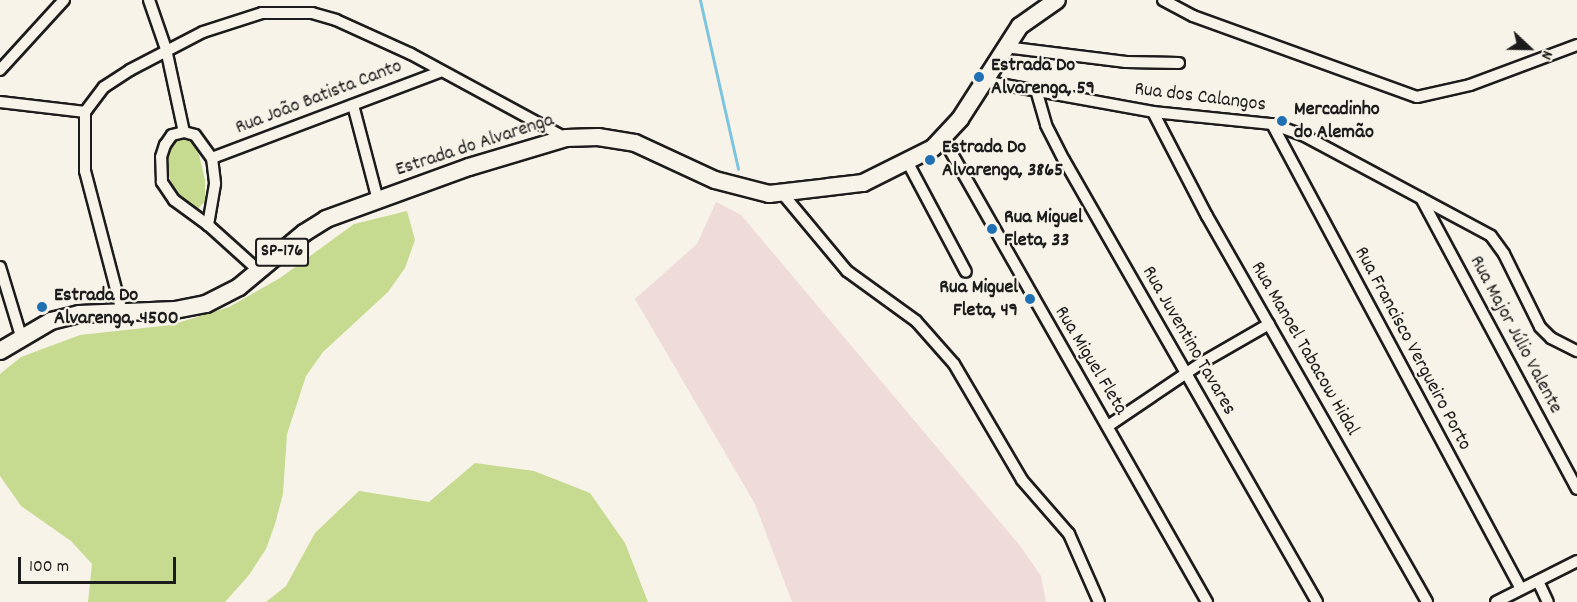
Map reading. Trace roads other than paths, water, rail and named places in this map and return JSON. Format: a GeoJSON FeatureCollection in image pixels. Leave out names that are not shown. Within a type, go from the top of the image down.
{"type":"FeatureCollection","features":[{"type":"Feature","properties":{"kind":"main road","name":"Estrada do Alvarenga"},"geometry":{"type":"LineString","coordinates":[[0,351],[21,336],[51,321],[206,304],[239,287],[304,233],[326,219],[469,167],[566,138],[598,137],[635,143],[729,185],[770,194],[862,183],[908,163],[943,138],[1020,26],[1057,0]]}},
{"type":"Feature","properties":{"kind":"street"},"geometry":{"type":"LineString","coordinates":[[0,70],[64,0]]}},
{"type":"Feature","properties":{"kind":"street"},"geometry":{"type":"LineString","coordinates":[[149,0],[165,49],[184,132]]}},
{"type":"Feature","properties":{"kind":"street"},"geometry":{"type":"LineString","coordinates":[[1163,0],[1192,16],[1418,97],[1470,85],[1577,45]]}},
{"type":"Feature","properties":{"kind":"street"},"geometry":{"type":"LineString","coordinates":[[122,312],[85,171],[85,112],[104,87],[165,49],[262,13],[312,13],[380,39],[566,138]]}},
{"type":"Feature","properties":{"kind":"street"},"geometry":{"type":"LineString","coordinates":[[1005,47],[1126,62],[1179,63]]}},
{"type":"Feature","properties":{"kind":"street","name":"Rua João Batista Canto"},"geometry":{"type":"LineString","coordinates":[[212,158],[439,72]]}},
{"type":"Feature","properties":{"kind":"street","name":"Rua dos Calangos"},"geometry":{"type":"LineString","coordinates":[[983,81],[1037,93],[1153,112],[1272,124],[1302,135],[1482,230],[1497,243],[1540,327],[1551,338],[1577,351]]}},
{"type":"Feature","properties":{"kind":"street","name":"Rua Juventino Tavares"},"geometry":{"type":"LineString","coordinates":[[1037,93],[1053,139],[1317,602]]}},
{"type":"Feature","properties":{"kind":"street"},"geometry":{"type":"LineString","coordinates":[[0,102],[85,112]]}},
{"type":"Feature","properties":{"kind":"street"},"geometry":{"type":"LineString","coordinates":[[353,105],[378,200]]}},
{"type":"Feature","properties":{"kind":"street","name":"Rua Manoel Tabacow Hidal"},"geometry":{"type":"LineString","coordinates":[[1153,112],[1269,324],[1427,602]]}},
{"type":"Feature","properties":{"kind":"street","name":"Rua Francisco Vergueiro Porto"},"geometry":{"type":"LineString","coordinates":[[1272,124],[1521,589]]}},
{"type":"Feature","properties":{"kind":"street"},"geometry":{"type":"LineString","coordinates":[[208,225],[215,184],[212,158],[195,135],[184,132],[172,135],[161,157],[162,182],[174,200],[208,225],[259,271]]}},
{"type":"Feature","properties":{"kind":"street","name":"Rua Miguel Fleta"},"geometry":{"type":"LineString","coordinates":[[943,138],[1207,602]]}},
{"type":"Feature","properties":{"kind":"street"},"geometry":{"type":"LineString","coordinates":[[908,163],[966,272]]}},
{"type":"Feature","properties":{"kind":"street"},"geometry":{"type":"LineString","coordinates":[[782,192],[847,271],[916,321],[954,364],[1022,480],[1069,534],[1099,602]]}},
{"type":"Feature","properties":{"kind":"street","name":"Rua Major Júlio Valente"},"geometry":{"type":"LineString","coordinates":[[1421,198],[1577,489]]}},
{"type":"Feature","properties":{"kind":"street"},"geometry":{"type":"LineString","coordinates":[[0,267],[21,336]]}},
{"type":"Feature","properties":{"kind":"street"},"geometry":{"type":"LineString","coordinates":[[1108,426],[1269,324]]}},
{"type":"Feature","properties":{"kind":"street"},"geometry":{"type":"LineString","coordinates":[[1496,602],[1577,561]]}},
{"type":"Feature","properties":{"kind":"street"},"geometry":{"type":"LineString","coordinates":[[1538,581],[1548,602]]}},
{"type":"Feature","properties":{"kind":"waterway"},"geometry":{"type":"LineString","coordinates":[[700,0],[738,169]]}},
{"type":"Feature","properties":{"kind":"place","name":"Estrada Do Alvarenga, 59"},"geometry":{"type":"Point","coordinates":[979,77]}},
{"type":"Feature","properties":{"kind":"place","name":"Mercadinho do Alemão"},"geometry":{"type":"Point","coordinates":[1282,121]}},
{"type":"Feature","properties":{"kind":"place","name":"Estrada Do Alvarenga, 3865"},"geometry":{"type":"Point","coordinates":[930,160]}},
{"type":"Feature","properties":{"kind":"place","name":"Rua Miguel Fleta, 33"},"geometry":{"type":"Point","coordinates":[992,229]}},
{"type":"Feature","properties":{"kind":"place","name":"Rua Miguel Fleta, 49"},"geometry":{"type":"Point","coordinates":[1030,299]}},
{"type":"Feature","properties":{"kind":"place","name":"Estrada Do Alvarenga, 4500"},"geometry":{"type":"Point","coordinates":[42,307]}}]}
